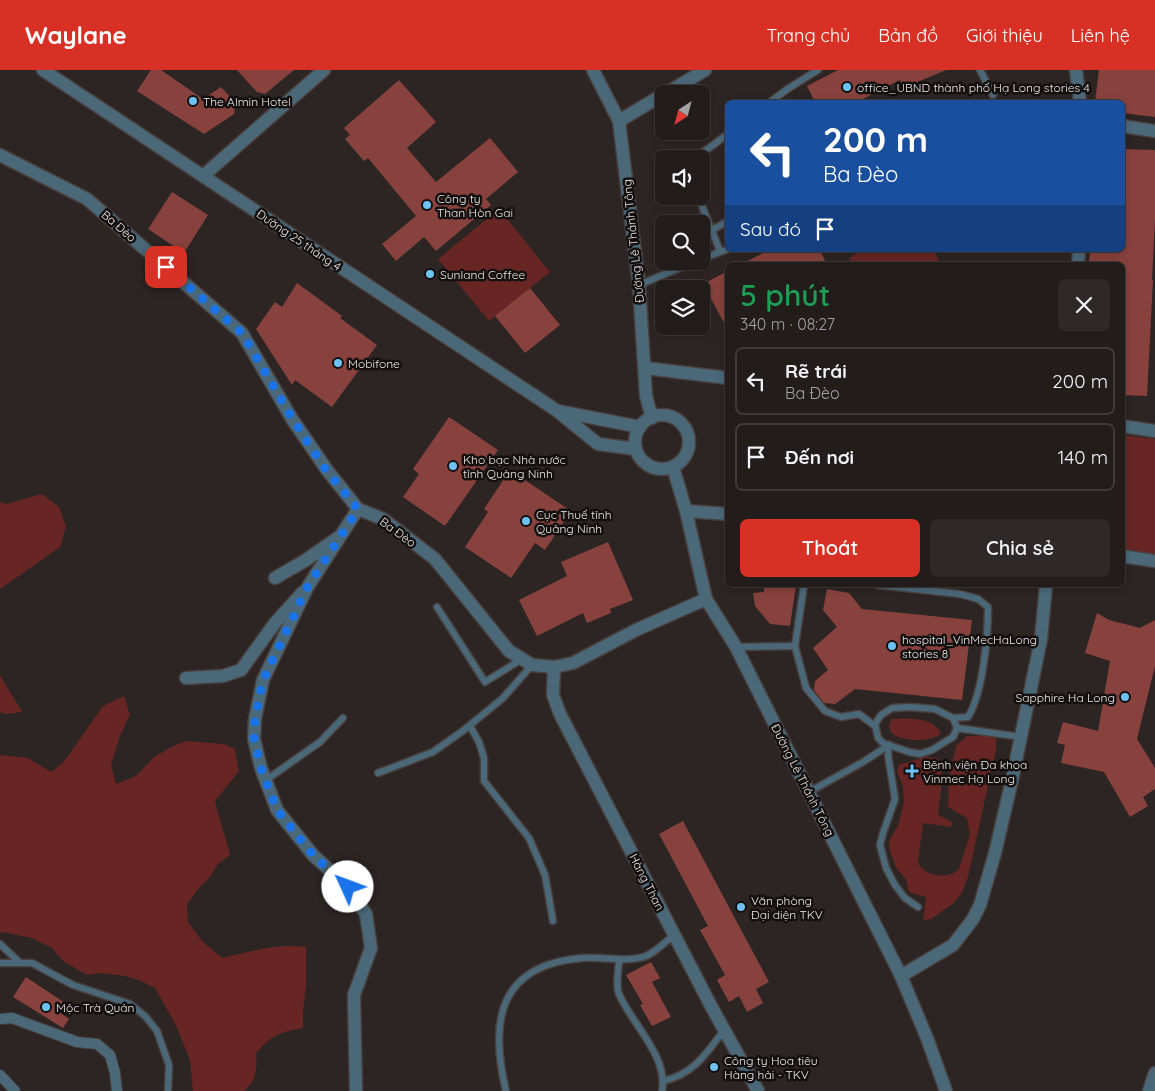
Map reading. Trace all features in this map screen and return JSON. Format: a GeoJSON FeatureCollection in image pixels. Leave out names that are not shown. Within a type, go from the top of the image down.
{"type":"FeatureCollection","features":[{"type":"Feature","properties":{"kind":"street","name":"Đường 25 tháng 4"},"geometry":{"type":"LineString","coordinates":[[43,70],[556,410],[598,444],[636,449]]}},
{"type":"Feature","properties":{"kind":"street"},"geometry":{"type":"LineString","coordinates":[[203,176],[324,70]]}},
{"type":"Feature","properties":{"kind":"street","name":"Đường Lê Thánh Tông"},"geometry":{"type":"LineString","coordinates":[[593,70],[619,120],[639,285],[646,396],[652,418]]}},
{"type":"Feature","properties":{"kind":"street"},"geometry":{"type":"LineString","coordinates":[[679,85],[705,70]]}},
{"type":"Feature","properties":{"kind":"street"},"geometry":{"type":"LineString","coordinates":[[1076,70],[1080,100]]}},
{"type":"Feature","properties":{"kind":"street"},"geometry":{"type":"LineString","coordinates":[[619,120],[655,99]]}},
{"type":"Feature","properties":{"kind":"street"},"geometry":{"type":"LineString","coordinates":[[1125,126],[1155,131]]}},
{"type":"Feature","properties":{"kind":"street","name":"Ba Đèo"},"geometry":{"type":"LineString","coordinates":[[0,155],[87,199],[242,333],[292,418],[326,470],[358,509],[383,519],[435,559],[509,651],[527,662]]}},
{"type":"Feature","properties":{"kind":"street"},"geometry":{"type":"LineString","coordinates":[[645,368],[725,378]]}},
{"type":"Feature","properties":{"kind":"street","name":"Đường 25 tháng 4"},"geometry":{"type":"LineString","coordinates":[[556,410],[640,427]]}},
{"type":"Feature","properties":{"kind":"street"},"geometry":{"type":"LineString","coordinates":[[666,416],[680,422],[685,428],[689,443],[688,450],[685,457],[673,467],[658,469],[651,466],[639,456],[636,449],[635,442],[640,427],[652,418],[666,416]]}},
{"type":"Feature","properties":{"kind":"street"},"geometry":{"type":"LineString","coordinates":[[1125,426],[1155,431]]}},
{"type":"Feature","properties":{"kind":"street","name":"Đường Lê Thánh Tông"},"geometry":{"type":"LineString","coordinates":[[673,467],[686,511],[706,599],[736,647],[901,976],[927,1038],[946,1091]]}},
{"type":"Feature","properties":{"kind":"street"},"geometry":{"type":"LineString","coordinates":[[356,1091],[354,995],[371,948],[366,914],[348,887],[313,855],[277,810],[261,768],[254,739],[255,719],[263,680],[307,588],[358,509]]}},
{"type":"Feature","properties":{"kind":"street"},"geometry":{"type":"LineString","coordinates":[[686,511],[725,514]]}},
{"type":"Feature","properties":{"kind":"street"},"geometry":{"type":"LineString","coordinates":[[275,578],[306,560],[339,537]]}},
{"type":"Feature","properties":{"kind":"street"},"geometry":{"type":"LineString","coordinates":[[1125,556],[1155,560]]}},
{"type":"Feature","properties":{"kind":"street"},"geometry":{"type":"LineString","coordinates":[[901,976],[953,945],[973,919],[980,905],[995,852],[1021,737],[1041,639],[1046,587]]}},
{"type":"Feature","properties":{"kind":"street"},"geometry":{"type":"LineString","coordinates":[[186,678],[223,676],[241,670],[275,623],[307,588]]}},
{"type":"Feature","properties":{"kind":"street"},"geometry":{"type":"LineString","coordinates":[[527,662],[554,667],[573,663],[636,630],[706,599]]}},
{"type":"Feature","properties":{"kind":"street","name":"Hàng Than"},"geometry":{"type":"LineString","coordinates":[[554,667],[553,695],[560,714],[674,935],[758,1091]]}},
{"type":"Feature","properties":{"kind":"street"},"geometry":{"type":"LineString","coordinates":[[0,1019],[12,1018],[77,1042],[97,1044],[110,1055],[118,1091]]}},
{"type":"Feature","properties":{"kind":"street"},"geometry":{"type":"LineString","coordinates":[[1149,1091],[1155,1074]]}},
{"type":"Feature","properties":{"kind":"street"},"geometry":{"type":"LineString","coordinates":[[0,1075],[16,1091]]}},
{"type":"Feature","properties":{"kind":"lane"},"geometry":{"type":"LineString","coordinates":[[802,70],[806,77]]}},
{"type":"Feature","properties":{"kind":"lane"},"geometry":{"type":"LineString","coordinates":[[773,100],[818,70]]}},
{"type":"Feature","properties":{"kind":"lane"},"geometry":{"type":"LineString","coordinates":[[980,70],[993,95]]}},
{"type":"Feature","properties":{"kind":"lane"},"geometry":{"type":"LineString","coordinates":[[706,150],[725,136]]}},
{"type":"Feature","properties":{"kind":"lane"},"geometry":{"type":"LineString","coordinates":[[702,205],[712,230],[724,250],[710,255]]}},
{"type":"Feature","properties":{"kind":"lane"},"geometry":{"type":"LineString","coordinates":[[712,230],[725,223]]}},
{"type":"Feature","properties":{"kind":"lane"},"geometry":{"type":"LineString","coordinates":[[639,285],[675,270]]}},
{"type":"Feature","properties":{"kind":"lane"},"geometry":{"type":"LineString","coordinates":[[804,587],[795,646],[806,688],[825,711],[841,717],[859,714],[875,726]]}},
{"type":"Feature","properties":{"kind":"lane"},"geometry":{"type":"LineString","coordinates":[[896,587],[960,594],[978,599],[988,607],[988,635],[975,706],[968,717],[954,718],[935,709],[892,708],[881,715],[875,724],[878,738],[889,746],[920,754],[932,750],[953,737],[957,728],[954,718]]}},
{"type":"Feature","properties":{"kind":"lane"},"geometry":{"type":"LineString","coordinates":[[436,607],[485,682],[527,662]]}},
{"type":"Feature","properties":{"kind":"lane"},"geometry":{"type":"LineString","coordinates":[[736,647],[795,646]]}},
{"type":"Feature","properties":{"kind":"lane"},"geometry":{"type":"LineString","coordinates":[[378,773],[433,752],[470,726],[503,698],[527,662]]}},
{"type":"Feature","properties":{"kind":"lane"},"geometry":{"type":"LineString","coordinates":[[266,780],[320,742],[343,718]]}},
{"type":"Feature","properties":{"kind":"lane"},"geometry":{"type":"LineString","coordinates":[[470,726],[479,742],[484,758],[484,782],[529,838],[545,875],[553,921]]}},
{"type":"Feature","properties":{"kind":"lane"},"geometry":{"type":"LineString","coordinates":[[957,728],[1021,737]]}},
{"type":"Feature","properties":{"kind":"lane"},"geometry":{"type":"LineString","coordinates":[[809,792],[889,746]]}},
{"type":"Feature","properties":{"kind":"lane"},"geometry":{"type":"LineString","coordinates":[[889,746],[888,755],[895,799],[880,845],[886,868],[895,885],[905,898],[918,907]]}},
{"type":"Feature","properties":{"kind":"lane"},"geometry":{"type":"LineString","coordinates":[[506,1091],[500,1069],[501,1016],[508,995],[518,981],[544,965],[556,961],[599,957],[619,960],[647,956],[674,935]]}},
{"type":"Feature","properties":{"kind":"lane"},"geometry":{"type":"LineString","coordinates":[[0,944],[18,962]]}},
{"type":"Feature","properties":{"kind":"lane"},"geometry":{"type":"LineString","coordinates":[[619,960],[618,992],[652,1049],[660,1068],[663,1081],[662,1091]]}},
{"type":"Feature","properties":{"kind":"lane"},"geometry":{"type":"LineString","coordinates":[[0,963],[32,963],[73,985],[130,1004],[145,1016],[157,1031],[168,1065],[168,1091]]}},
{"type":"Feature","properties":{"kind":"lane"},"geometry":{"type":"LineString","coordinates":[[663,1081],[677,1078],[689,1071],[704,1056],[724,1030]]}},
{"type":"Feature","properties":{"kind":"shaded area"},"geometry":{"type":"Polygon","coordinates":[[[499,209],[550,272],[489,321],[438,259],[499,209]]]}},
{"type":"Feature","properties":{"kind":"shaded area"},"geometry":{"type":"Polygon","coordinates":[[[860,252],[935,252],[939,260],[935,262],[851,262],[849,258],[860,252]]]}},
{"type":"Feature","properties":{"kind":"shaded area"},"geometry":{"type":"Polygon","coordinates":[[[1125,435],[1155,439],[1155,554],[1125,550],[1125,435]]]}},
{"type":"Feature","properties":{"kind":"shaded area"},"geometry":{"type":"Polygon","coordinates":[[[42,494],[59,507],[66,526],[60,547],[0,589],[0,502],[7,504],[42,494]]]}},
{"type":"Feature","properties":{"kind":"shaded area"},"geometry":{"type":"Polygon","coordinates":[[[0,675],[22,712],[5,714],[0,712],[0,675]]]}},
{"type":"Feature","properties":{"kind":"shaded area"},"geometry":{"type":"Polygon","coordinates":[[[124,696],[130,715],[120,736],[111,765],[116,784],[136,776],[153,758],[171,747],[186,741],[224,744],[235,749],[239,771],[215,801],[230,855],[217,865],[210,877],[187,904],[188,922],[202,941],[222,958],[274,947],[306,947],[303,1028],[277,1035],[256,1053],[254,1078],[244,1091],[193,1091],[190,1060],[176,1025],[155,988],[126,976],[101,973],[87,975],[63,961],[52,948],[32,938],[0,933],[0,755],[28,758],[51,772],[63,763],[103,706],[124,696]]]}},
{"type":"Feature","properties":{"kind":"shaded area"},"geometry":{"type":"Polygon","coordinates":[[[892,719],[926,721],[941,733],[924,740],[901,738],[891,731],[889,724],[892,719]]]}},
{"type":"Feature","properties":{"kind":"shaded area"},"geometry":{"type":"Polygon","coordinates":[[[967,736],[992,736],[996,739],[996,749],[968,877],[961,894],[954,903],[931,919],[923,920],[926,897],[909,892],[906,879],[897,869],[890,852],[889,841],[898,826],[904,802],[903,786],[897,772],[899,765],[925,757],[937,758],[940,763],[942,776],[938,812],[940,816],[952,822],[951,827],[923,823],[918,862],[925,871],[931,874],[949,875],[959,869],[970,835],[967,818],[948,807],[949,776],[956,746],[967,736]]]}},
{"type":"Feature","properties":{"kind":"building","name":"The Almin Hotel"},"geometry":{"type":"Polygon","coordinates":[[[151,70],[161,70],[203,99],[221,87],[236,103],[234,114],[204,134],[137,91],[151,70]]]}},
{"type":"Feature","properties":{"kind":"building"},"geometry":{"type":"Polygon","coordinates":[[[237,70],[294,70],[265,94],[257,92],[237,70]]]}},
{"type":"Feature","properties":{"kind":"building","name":"office_UBND thành phố Hạ Long stories 4"},"geometry":{"type":"Polygon","coordinates":[[[838,70],[946,70],[903,88],[900,80],[861,100],[814,100],[807,86],[838,70]]]}},
{"type":"Feature","properties":{"kind":"building"},"geometry":{"type":"Polygon","coordinates":[[[1099,70],[1155,70],[1155,117],[1125,113],[1125,100],[1095,100],[1099,70]]]}},
{"type":"Feature","properties":{"kind":"building"},"geometry":{"type":"Polygon","coordinates":[[[399,80],[436,122],[407,148],[436,182],[490,138],[518,172],[486,199],[491,205],[436,251],[424,237],[396,261],[382,244],[416,216],[368,158],[364,161],[345,139],[350,135],[344,128],[399,80]]]}},
{"type":"Feature","properties":{"kind":"building"},"geometry":{"type":"Polygon","coordinates":[[[1125,149],[1155,150],[1153,280],[1147,396],[1125,395],[1125,262],[1089,262],[1090,252],[1125,252],[1125,149]]]}},
{"type":"Feature","properties":{"kind":"building"},"geometry":{"type":"Polygon","coordinates":[[[172,192],[208,215],[184,253],[148,229],[172,192]]]}},
{"type":"Feature","properties":{"kind":"building"},"geometry":{"type":"Polygon","coordinates":[[[765,252],[821,252],[826,262],[746,262],[765,252]]]}},
{"type":"Feature","properties":{"kind":"building"},"geometry":{"type":"Polygon","coordinates":[[[725,273],[725,324],[710,297],[710,280],[725,273]]]}},
{"type":"Feature","properties":{"kind":"building"},"geometry":{"type":"Polygon","coordinates":[[[297,283],[377,345],[332,407],[295,380],[292,385],[256,329],[275,302],[282,307],[297,283]]]}},
{"type":"Feature","properties":{"kind":"building"},"geometry":{"type":"Polygon","coordinates":[[[530,288],[560,325],[525,353],[495,316],[530,288]]]}},
{"type":"Feature","properties":{"kind":"building"},"geometry":{"type":"Polygon","coordinates":[[[449,417],[498,450],[445,526],[403,497],[419,474],[413,469],[449,417]]]}},
{"type":"Feature","properties":{"kind":"building"},"geometry":{"type":"Polygon","coordinates":[[[510,470],[571,511],[545,550],[535,543],[511,578],[465,547],[488,512],[484,509],[510,470]]]}},
{"type":"Feature","properties":{"kind":"building"},"geometry":{"type":"Polygon","coordinates":[[[608,542],[633,600],[610,609],[611,613],[587,623],[583,613],[537,636],[519,600],[567,576],[561,562],[608,542]]]}},
{"type":"Feature","properties":{"kind":"building"},"geometry":{"type":"Polygon","coordinates":[[[764,587],[796,587],[790,626],[770,624],[755,606],[753,593],[764,592],[764,587]]]}},
{"type":"Feature","properties":{"kind":"building","name":"hospital_VinMecHaLong stories 8"},"geometry":{"type":"Polygon","coordinates":[[[827,589],[849,593],[862,609],[972,620],[962,700],[855,689],[835,704],[824,703],[814,690],[815,681],[828,670],[813,648],[837,627],[823,610],[827,589]]]}},
{"type":"Feature","properties":{"kind":"building","name":"Sapphire Ha Long"},"geometry":{"type":"Polygon","coordinates":[[[1097,613],[1109,620],[1140,628],[1155,620],[1155,666],[1137,739],[1155,768],[1155,789],[1143,797],[1148,806],[1130,817],[1104,772],[1061,763],[1065,745],[1057,743],[1063,722],[1098,731],[1110,661],[1085,653],[1097,613]]]}},
{"type":"Feature","properties":{"kind":"building"},"geometry":{"type":"Polygon","coordinates":[[[683,821],[769,982],[756,989],[763,1003],[747,1012],[739,996],[729,1002],[717,980],[725,975],[700,930],[708,926],[659,834],[683,821]]]}},
{"type":"Feature","properties":{"kind":"building"},"geometry":{"type":"Polygon","coordinates":[[[651,962],[660,978],[652,982],[671,1017],[652,1026],[640,1005],[643,1004],[626,975],[651,962]]]}},
{"type":"Feature","properties":{"kind":"building","name":"Mộc Trà Quán"},"geometry":{"type":"Polygon","coordinates":[[[26,977],[65,1003],[59,1012],[69,1019],[63,1028],[13,997],[26,977]]]}},
{"type":"Feature","properties":{"kind":"place","name":"office_UBND thành phố Hạ Long stories 4"},"geometry":{"type":"Point","coordinates":[847,87]}},
{"type":"Feature","properties":{"kind":"place","name":"The Almin Hotel"},"geometry":{"type":"Point","coordinates":[193,101]}},
{"type":"Feature","properties":{"kind":"place","name":"Công ty Than Hòn Gai"},"geometry":{"type":"Point","coordinates":[427,205]}},
{"type":"Feature","properties":{"kind":"place","name":"Sunland Coffee"},"geometry":{"type":"Point","coordinates":[430,274]}},
{"type":"Feature","properties":{"kind":"place","name":"Mobifone"},"geometry":{"type":"Point","coordinates":[338,363]}},
{"type":"Feature","properties":{"kind":"place","name":"Kho bạc Nhà nước tỉnh Quảng Ninh"},"geometry":{"type":"Point","coordinates":[453,466]}},
{"type":"Feature","properties":{"kind":"place","name":"Cục Thuế tỉnh Quảng Ninh"},"geometry":{"type":"Point","coordinates":[526,521]}},
{"type":"Feature","properties":{"kind":"place","name":"hospital_VinMecHaLong stories 8"},"geometry":{"type":"Point","coordinates":[892,646]}},
{"type":"Feature","properties":{"kind":"place","name":"Sapphire Ha Long"},"geometry":{"type":"Point","coordinates":[1125,697]}},
{"type":"Feature","properties":{"kind":"place","name":"Bệnh viện Đa khoa Vinmec Hạ Long"},"geometry":{"type":"Point","coordinates":[912,771]}},
{"type":"Feature","properties":{"kind":"place","name":"Văn phòng Đại diện TKV"},"geometry":{"type":"Point","coordinates":[741,907]}},
{"type":"Feature","properties":{"kind":"place","name":"Mộc Trà Quán"},"geometry":{"type":"Point","coordinates":[46,1007]}},
{"type":"Feature","properties":{"kind":"place","name":"Công ty Hoa tiêu Hàng hải - TKV"},"geometry":{"type":"Point","coordinates":[714,1067]}},
{"type":"Feature","properties":{"kind":"route"},"geometry":{"type":"LineString","coordinates":[[166,267],[242,333],[292,418],[326,470],[358,509],[307,588],[263,680],[255,719],[254,739],[261,768],[277,810],[313,855],[348,887]]}}]}
